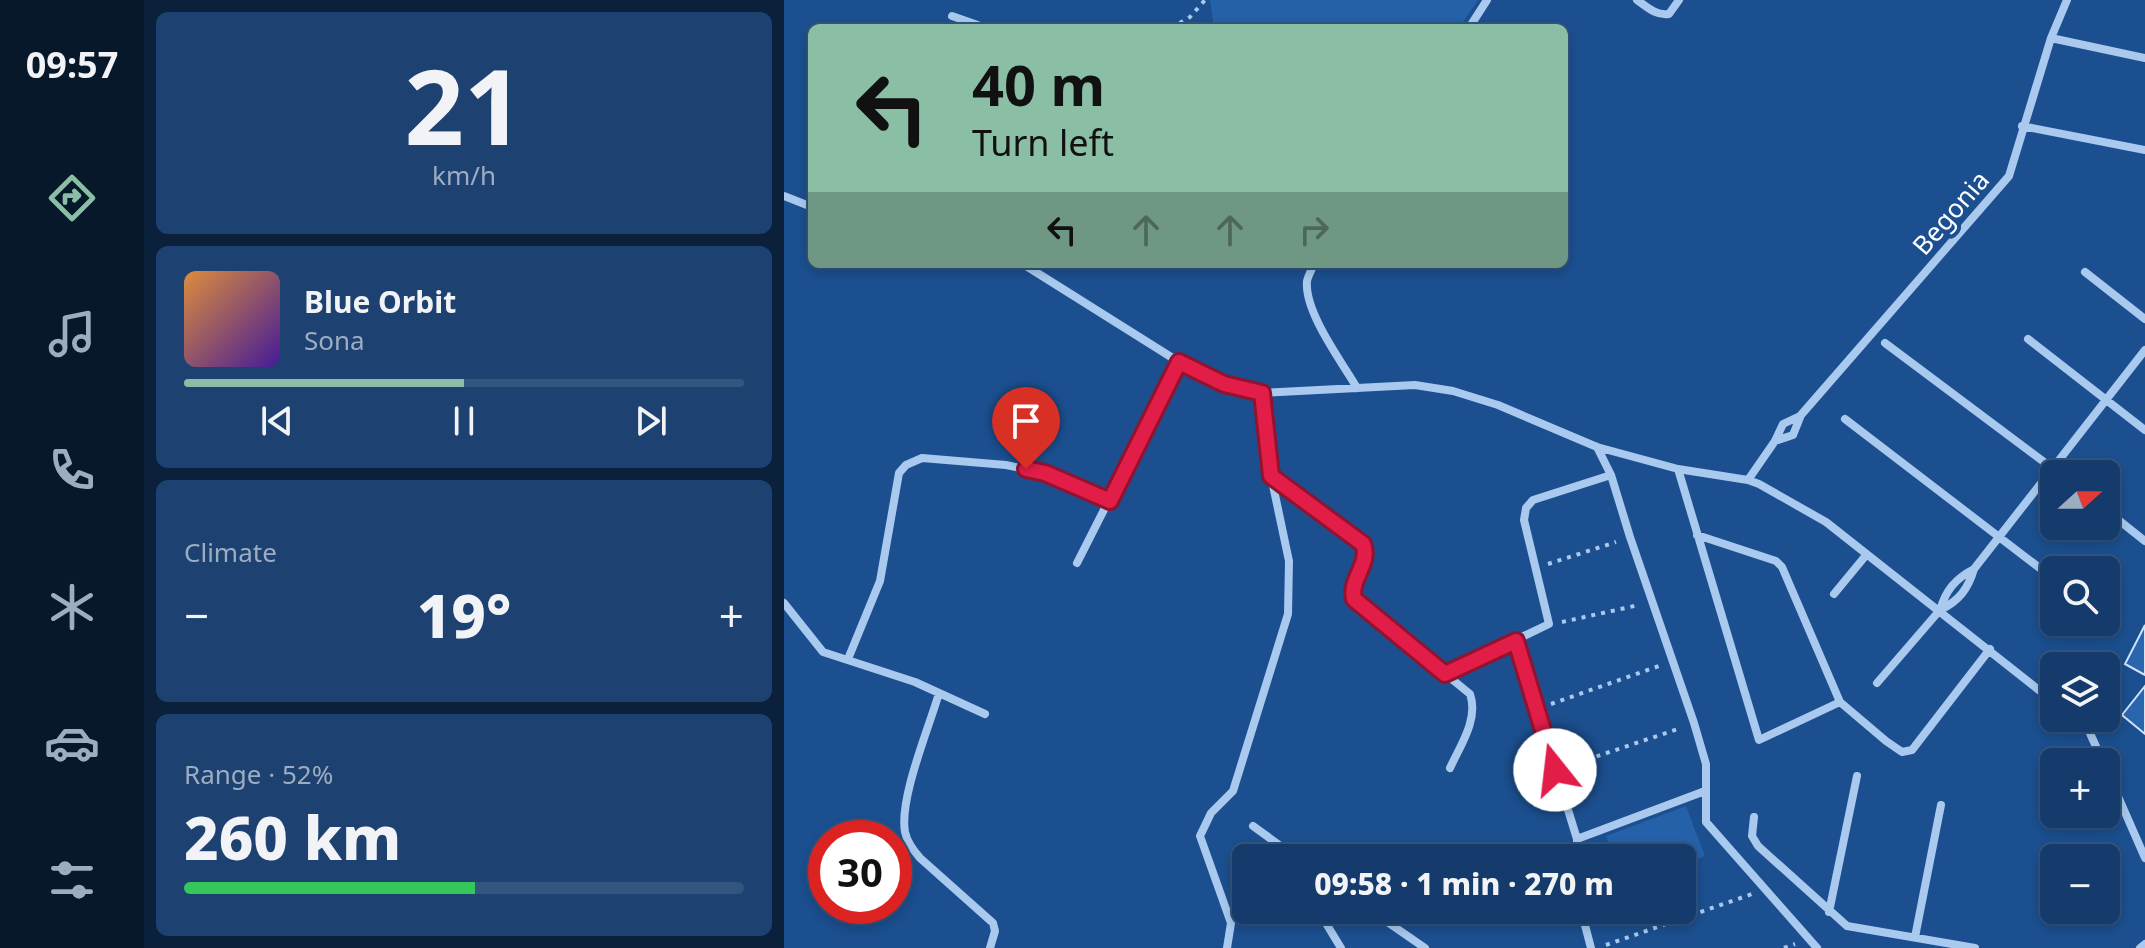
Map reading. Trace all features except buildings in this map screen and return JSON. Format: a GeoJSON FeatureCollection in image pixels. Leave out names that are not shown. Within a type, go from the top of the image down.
{"type":"FeatureCollection","features":[{"type":"Feature","properties":{"kind":"street"},"geometry":{"type":"LineString","coordinates":[[1472,24],[1487,0]]}},
{"type":"Feature","properties":{"kind":"street"},"geometry":{"type":"LineString","coordinates":[[1637,0],[1664,15],[1669,14],[1679,0]]}},
{"type":"Feature","properties":{"kind":"street","name":"Begonia"},"geometry":{"type":"LineString","coordinates":[[1775,441],[1793,435],[1801,415],[2009,176],[2051,38],[2067,0]]}},
{"type":"Feature","properties":{"kind":"street"},"geometry":{"type":"LineString","coordinates":[[952,16],[975,24]]}},
{"type":"Feature","properties":{"kind":"street"},"geometry":{"type":"LineString","coordinates":[[2051,38],[2145,58]]}},
{"type":"Feature","properties":{"kind":"street"},"geometry":{"type":"LineString","coordinates":[[2022,126],[2145,150]]}},
{"type":"Feature","properties":{"kind":"street"},"geometry":{"type":"LineString","coordinates":[[784,196],[808,205]]}},
{"type":"Feature","properties":{"kind":"street"},"geometry":{"type":"LineString","coordinates":[[1029,268],[1179,362],[1224,384],[1262,393],[1415,385],[1453,391],[1498,405],[1597,447],[1678,469],[1748,480],[1826,522],[2040,690]]}},
{"type":"Feature","properties":{"kind":"street"},"geometry":{"type":"LineString","coordinates":[[1312,268],[1307,279],[1313,311],[1357,388]]}},
{"type":"Feature","properties":{"kind":"street"},"geometry":{"type":"LineString","coordinates":[[2085,272],[2145,319]]}},
{"type":"Feature","properties":{"kind":"street"},"geometry":{"type":"LineString","coordinates":[[2028,339],[2145,430]]}},
{"type":"Feature","properties":{"kind":"street"},"geometry":{"type":"LineString","coordinates":[[1885,343],[2041,460]]}},
{"type":"Feature","properties":{"kind":"street"},"geometry":{"type":"LineString","coordinates":[[2064,460],[2145,350]]}},
{"type":"Feature","properties":{"kind":"street"},"geometry":{"type":"LineString","coordinates":[[1077,563],[1179,362]]}},
{"type":"Feature","properties":{"kind":"street"},"geometry":{"type":"LineString","coordinates":[[1227,948],[1231,923],[1200,836],[1211,813],[1233,791],[1288,614],[1289,561],[1271,476],[1262,393]]}},
{"type":"Feature","properties":{"kind":"street","name":"Begonia"},"geometry":{"type":"LineString","coordinates":[[1748,480],[1783,424],[1801,415]]}},
{"type":"Feature","properties":{"kind":"street"},"geometry":{"type":"LineString","coordinates":[[1845,419],[2040,568]]}},
{"type":"Feature","properties":{"kind":"street"},"geometry":{"type":"LineString","coordinates":[[1597,447],[1611,475],[1706,764],[1706,822],[1817,948]]}},
{"type":"Feature","properties":{"kind":"street"},"geometry":{"type":"LineString","coordinates":[[848,659],[880,581],[899,473],[906,465],[922,458],[1006,465],[1045,473],[1110,501]]}},
{"type":"Feature","properties":{"kind":"street"},"geometry":{"type":"LineString","coordinates":[[1678,469],[1759,740],[1840,702]]}},
{"type":"Feature","properties":{"kind":"street"},"geometry":{"type":"LineString","coordinates":[[1445,674],[1549,624],[1524,520],[1526,508],[1533,500],[1611,475]]}},
{"type":"Feature","properties":{"kind":"street"},"geometry":{"type":"LineString","coordinates":[[1271,476],[1363,544],[1365,560],[1351,588],[1354,599],[1470,694],[1474,706],[1471,722],[1450,768]]}},
{"type":"Feature","properties":{"kind":"street"},"geometry":{"type":"LineString","coordinates":[[1877,683],[1940,610],[1944,596],[1959,577],[1974,569],[2040,490]]}},
{"type":"Feature","properties":{"kind":"street"},"geometry":{"type":"LineString","coordinates":[[2120,521],[2145,541]]}},
{"type":"Feature","properties":{"kind":"street"},"geometry":{"type":"LineString","coordinates":[[1697,535],[1776,561],[1782,567],[1840,702],[1886,741],[1907,753],[1990,649]]}},
{"type":"Feature","properties":{"kind":"street"},"geometry":{"type":"LineString","coordinates":[[1834,594],[1867,554]]}},
{"type":"Feature","properties":{"kind":"street"},"geometry":{"type":"LineString","coordinates":[[784,603],[823,652],[939,693],[985,714]]}},
{"type":"Feature","properties":{"kind":"street"},"geometry":{"type":"LineString","coordinates":[[1516,641],[1577,844]]}},
{"type":"Feature","properties":{"kind":"street"},"geometry":{"type":"LineString","coordinates":[[939,693],[906,802],[905,835],[920,858],[993,923],[995,931],[990,948]]}},
{"type":"Feature","properties":{"kind":"street"},"geometry":{"type":"LineString","coordinates":[[1829,912],[1857,776]]}},
{"type":"Feature","properties":{"kind":"street"},"geometry":{"type":"LineString","coordinates":[[1577,839],[1705,791]]}},
{"type":"Feature","properties":{"kind":"street"},"geometry":{"type":"LineString","coordinates":[[2120,801],[2145,858]]}},
{"type":"Feature","properties":{"kind":"street"},"geometry":{"type":"LineString","coordinates":[[1915,937],[1941,805]]}},
{"type":"Feature","properties":{"kind":"street"},"geometry":{"type":"LineString","coordinates":[[1754,817],[1752,836],[1758,846],[1847,926],[1975,948]]}},
{"type":"Feature","properties":{"kind":"street"},"geometry":{"type":"LineString","coordinates":[[1253,826],[1278,844]]}},
{"type":"Feature","properties":{"kind":"street"},"geometry":{"type":"LineString","coordinates":[[1326,924],[1341,948]]}},
{"type":"Feature","properties":{"kind":"street"},"geometry":{"type":"LineString","coordinates":[[1390,924],[1425,948]]}},
{"type":"Feature","properties":{"kind":"street"},"geometry":{"type":"LineString","coordinates":[[1585,924],[1591,948]]}},
{"type":"Feature","properties":{"kind":"street"},"geometry":{"type":"LineString","coordinates":[[2140,948],[2145,944]]}},
{"type":"Feature","properties":{"kind":"path"},"geometry":{"type":"LineString","coordinates":[[1178,24],[1190,17],[1205,0]]}},
{"type":"Feature","properties":{"kind":"path"},"geometry":{"type":"LineString","coordinates":[[1537,567],[1630,537]]}},
{"type":"Feature","properties":{"kind":"path"},"geometry":{"type":"LineString","coordinates":[[1549,624],[1654,603]]}},
{"type":"Feature","properties":{"kind":"path"},"geometry":{"type":"LineString","coordinates":[[1537,709],[1673,661]]}},
{"type":"Feature","properties":{"kind":"path"},"geometry":{"type":"LineString","coordinates":[[1555,770],[1694,723]]}},
{"type":"Feature","properties":{"kind":"path"},"geometry":{"type":"LineString","coordinates":[[1598,948],[1765,889]]}},
{"type":"Feature","properties":{"kind":"shaded area"},"geometry":{"type":"Polygon","coordinates":[[[1210,0],[1478,0],[1462,24],[1213,24],[1210,0]]]}},
{"type":"Feature","properties":{"kind":"shaded area"},"geometry":{"type":"Polygon","coordinates":[[[1686,806],[1705,856],[1696,860],[1696,844],[1609,844],[1606,836],[1686,806]]]}},
{"type":"Feature","properties":{"kind":"route"},"geometry":{"type":"LineString","coordinates":[[1026,469],[1045,473],[1110,501],[1179,362],[1224,384],[1262,393],[1271,476],[1363,544],[1365,560],[1351,588],[1354,599],[1445,674],[1516,641],[1555,770]]}}]}
